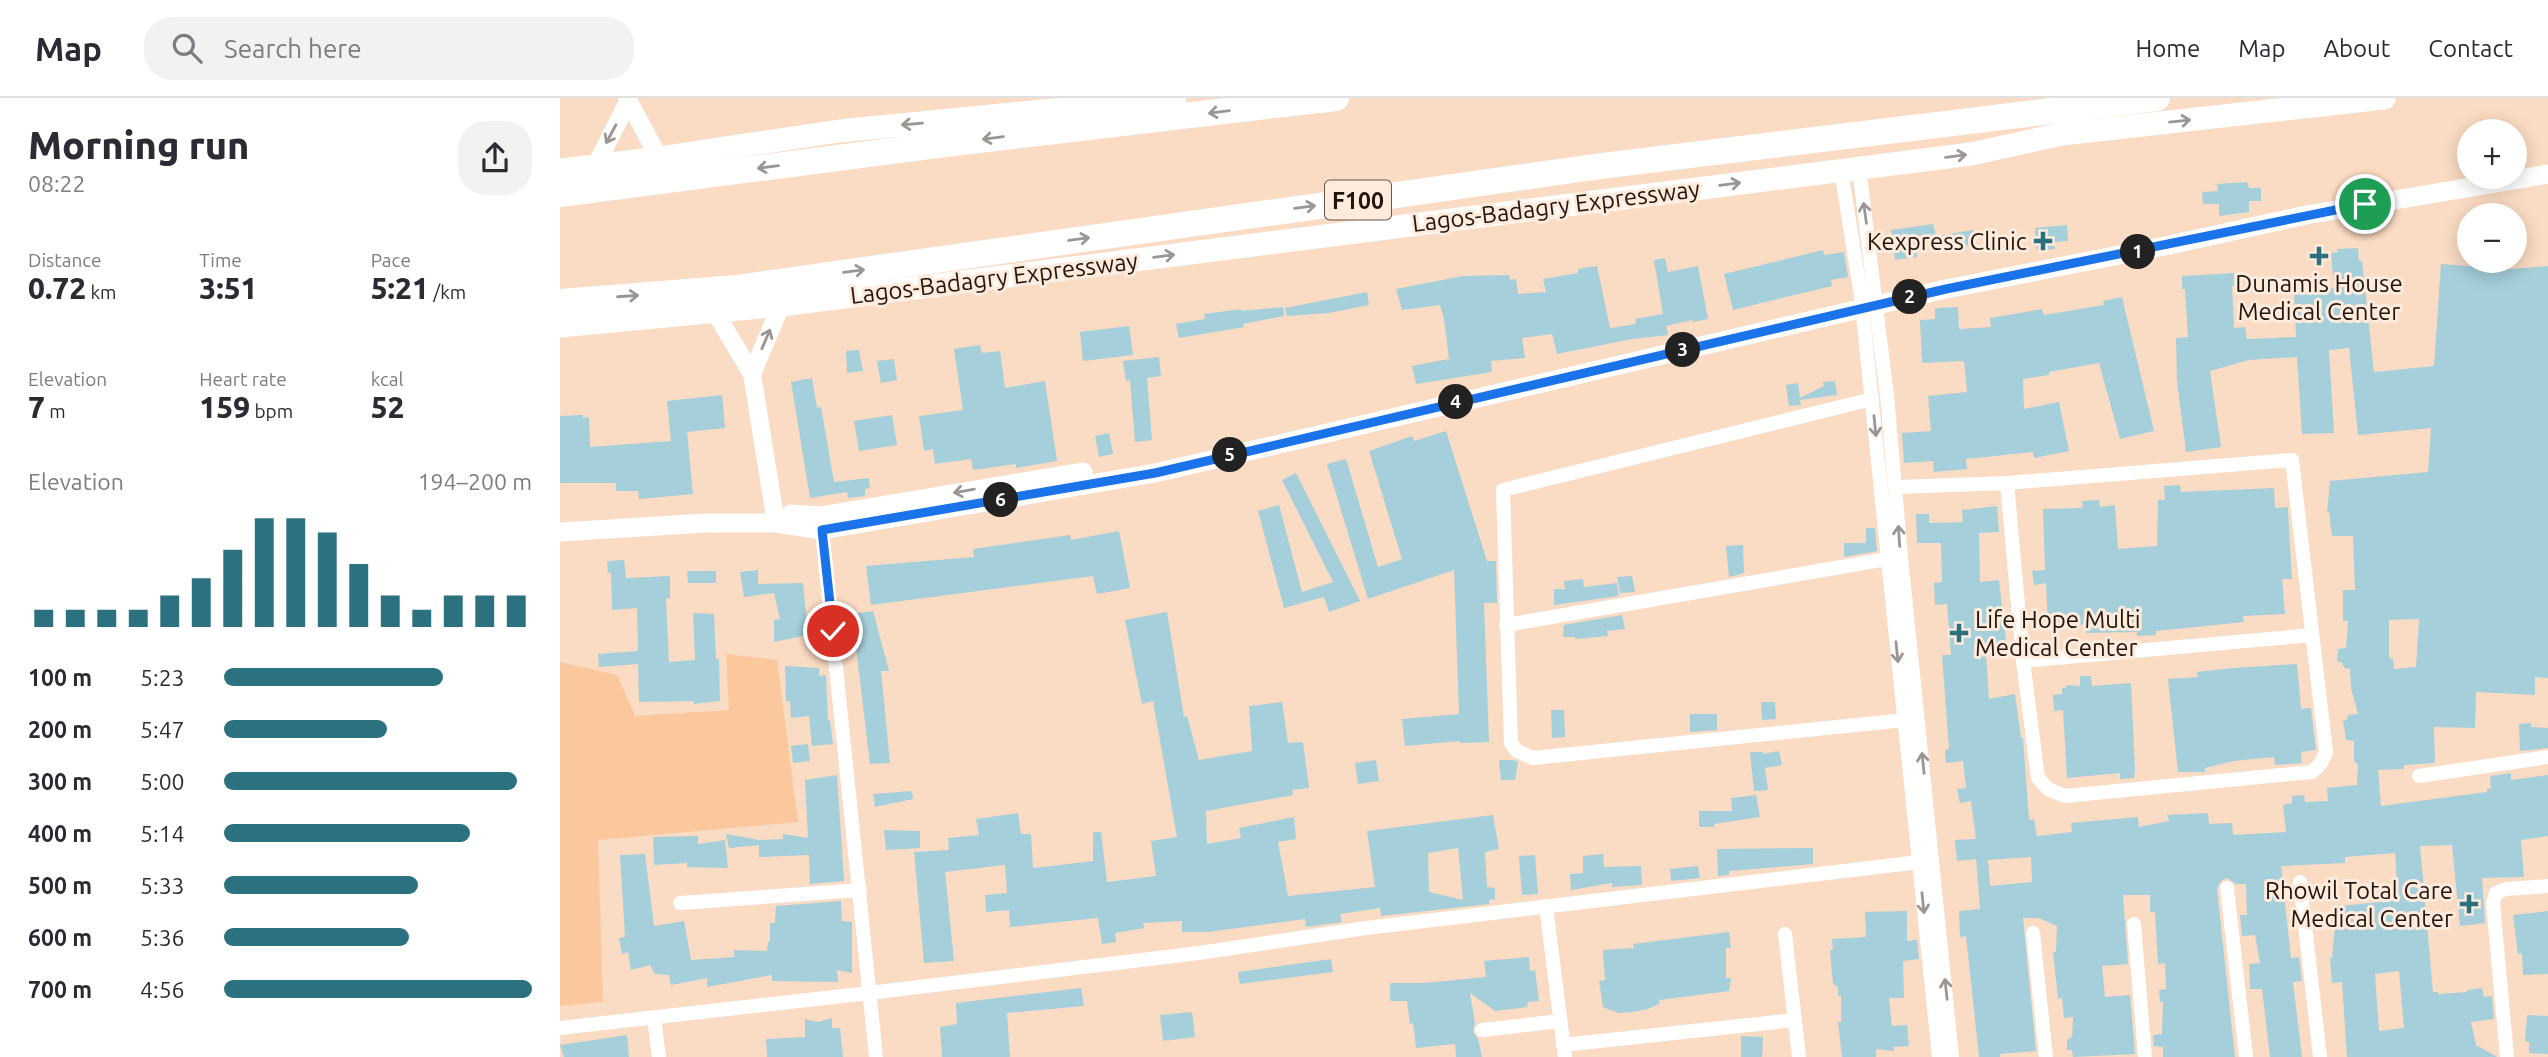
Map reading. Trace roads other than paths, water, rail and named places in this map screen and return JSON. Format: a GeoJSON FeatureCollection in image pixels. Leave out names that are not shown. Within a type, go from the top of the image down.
{"type":"FeatureCollection","features":[{"type":"Feature","properties":{"kind":"highway"},"geometry":{"type":"LineString","coordinates":[[560,194],[945,144],[1336,98]]}},
{"type":"Feature","properties":{"kind":"highway","name":"Lagos-Badagry Expressway"},"geometry":{"type":"LineString","coordinates":[[560,302],[736,288],[1595,167],[2157,98]]}},
{"type":"Feature","properties":{"kind":"main road"},"geometry":{"type":"LineString","coordinates":[[560,170],[659,159],[839,131],[1175,98]]}},
{"type":"Feature","properties":{"kind":"main road","name":"Lagos-Badagry Expressway"},"geometry":{"type":"LineString","coordinates":[[560,326],[780,305],[1971,154],[2062,134],[2384,98]]}},
{"type":"Feature","properties":{"kind":"main road"},"geometry":{"type":"LineString","coordinates":[[2527,165],[2548,162]]}},
{"type":"Feature","properties":{"kind":"main road"},"geometry":{"type":"LineString","coordinates":[[560,520],[705,512],[821,523],[1152,461],[1409,399],[1869,301],[1946,289],[2160,247],[2306,215],[2548,174]]}},
{"type":"Feature","properties":{"kind":"main road"},"geometry":{"type":"LineString","coordinates":[[1869,301],[1944,276],[2457,177]]}},
{"type":"Feature","properties":{"kind":"main road"},"geometry":{"type":"LineString","coordinates":[[560,531],[776,518]]}},
{"type":"Feature","properties":{"kind":"street"},"geometry":{"type":"LineString","coordinates":[[627,100],[659,159]]}},
{"type":"Feature","properties":{"kind":"street"},"geometry":{"type":"LineString","coordinates":[[596,165],[627,100]]}},
{"type":"Feature","properties":{"kind":"street"},"geometry":{"type":"LineString","coordinates":[[1850,169],[1896,487],[1952,1057]]}},
{"type":"Feature","properties":{"kind":"street"},"geometry":{"type":"LineString","coordinates":[[1869,301],[1872,398],[1939,1057]]}},
{"type":"Feature","properties":{"kind":"street"},"geometry":{"type":"LineString","coordinates":[[752,374],[780,305]]}},
{"type":"Feature","properties":{"kind":"street"},"geometry":{"type":"LineString","coordinates":[[715,312],[752,374],[776,518]]}},
{"type":"Feature","properties":{"kind":"street"},"geometry":{"type":"LineString","coordinates":[[1872,398],[1503,490],[1511,743],[1517,751],[1533,758],[1905,720]]}},
{"type":"Feature","properties":{"kind":"street"},"geometry":{"type":"LineString","coordinates":[[1896,487],[2007,483],[2292,460],[2326,752],[2321,763],[2312,772],[2065,796],[2048,789],[2038,778],[2023,661],[2007,483]]}},
{"type":"Feature","properties":{"kind":"street"},"geometry":{"type":"LineString","coordinates":[[821,523],[876,1057]]}},
{"type":"Feature","properties":{"kind":"street"},"geometry":{"type":"LineString","coordinates":[[1506,625],[1887,559]]}},
{"type":"Feature","properties":{"kind":"street"},"geometry":{"type":"LineString","coordinates":[[2023,661],[2312,635]]}},
{"type":"Feature","properties":{"kind":"street"},"geometry":{"type":"LineString","coordinates":[[2419,776],[2548,757]]}},
{"type":"Feature","properties":{"kind":"street"},"geometry":{"type":"LineString","coordinates":[[560,1028],[1199,953],[1546,906],[1919,862]]}},
{"type":"Feature","properties":{"kind":"street"},"geometry":{"type":"LineString","coordinates":[[2300,881],[2320,1057]]}},
{"type":"Feature","properties":{"kind":"street"},"geometry":{"type":"LineString","coordinates":[[2507,1057],[2493,903],[2496,893],[2505,889],[2548,887]]}},
{"type":"Feature","properties":{"kind":"street"},"geometry":{"type":"LineString","coordinates":[[2227,888],[2246,1057]]}},
{"type":"Feature","properties":{"kind":"street"},"geometry":{"type":"LineString","coordinates":[[680,903],[860,890]]}},
{"type":"Feature","properties":{"kind":"street"},"geometry":{"type":"LineString","coordinates":[[1546,906],[1564,1051],[1795,1020]]}},
{"type":"Feature","properties":{"kind":"street"},"geometry":{"type":"LineString","coordinates":[[2134,925],[2145,1057]]}},
{"type":"Feature","properties":{"kind":"street"},"geometry":{"type":"LineString","coordinates":[[2033,933],[2046,1057]]}},
{"type":"Feature","properties":{"kind":"street"},"geometry":{"type":"LineString","coordinates":[[1785,934],[1800,1057]]}},
{"type":"Feature","properties":{"kind":"street"},"geometry":{"type":"LineString","coordinates":[[654,1018],[659,1057]]}},
{"type":"Feature","properties":{"kind":"street"},"geometry":{"type":"LineString","coordinates":[[1482,1031],[1560,1021]]}},
{"type":"Feature","properties":{"kind":"place","name":"Kexpress Clinic"},"geometry":{"type":"Point","coordinates":[2043,241]}},
{"type":"Feature","properties":{"kind":"place","name":"Dunamis House Medical Center"},"geometry":{"type":"Point","coordinates":[2319,256]}},
{"type":"Feature","properties":{"kind":"place","name":"Life Hope Multi Medical Center"},"geometry":{"type":"Point","coordinates":[1959,633]}},
{"type":"Feature","properties":{"kind":"place","name":"Rhowil Total Care Medical Center"},"geometry":{"type":"Point","coordinates":[2469,904]}}]}
